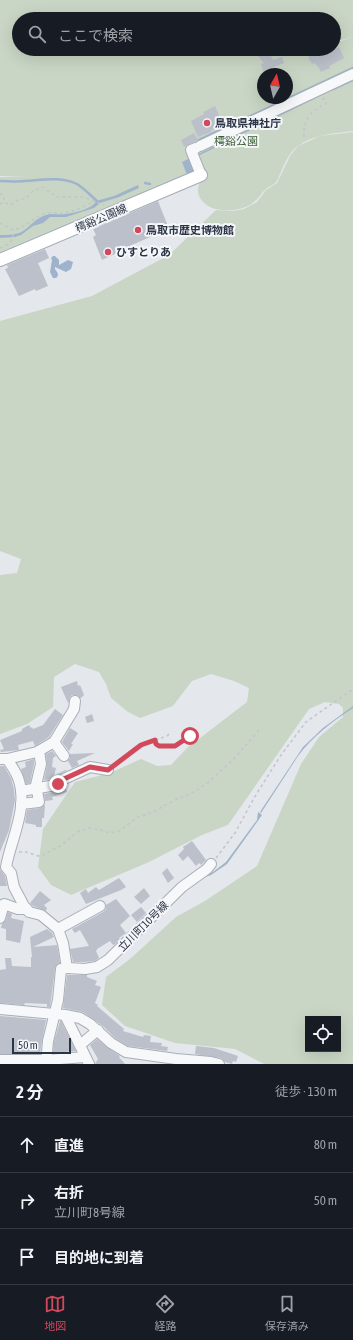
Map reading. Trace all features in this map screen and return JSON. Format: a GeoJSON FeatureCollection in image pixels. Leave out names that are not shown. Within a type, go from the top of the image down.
{"type":"FeatureCollection","features":[{"type":"Feature","properties":{"kind":"main road","name":"樗谿公園線"},"geometry":{"type":"LineString","coordinates":[[0,260],[201,175]]}},
{"type":"Feature","properties":{"kind":"street"},"geometry":{"type":"LineString","coordinates":[[201,175],[196,152],[314,91],[353,74]]}},
{"type":"Feature","properties":{"kind":"street"},"geometry":{"type":"LineString","coordinates":[[27,910],[16,894],[11,873],[3,867],[18,823],[21,804],[21,792],[18,778],[4,759],[38,751],[54,742],[74,709],[75,701]]}},
{"type":"Feature","properties":{"kind":"street"},"geometry":{"type":"LineString","coordinates":[[54,742],[64,756]]}},
{"type":"Feature","properties":{"kind":"street"},"geometry":{"type":"LineString","coordinates":[[21,804],[39,802],[37,780],[41,764],[38,751]]}},
{"type":"Feature","properties":{"kind":"street"},"geometry":{"type":"LineString","coordinates":[[21,792],[58,784],[64,779],[90,767],[108,770]]}},
{"type":"Feature","properties":{"kind":"street","name":"立川町10号線"},"geometry":{"type":"LineString","coordinates":[[66,968],[85,969],[97,967],[108,960],[182,887],[207,869],[211,864]]}},
{"type":"Feature","properties":{"kind":"street"},"geometry":{"type":"LineString","coordinates":[[0,918],[4,904],[40,914],[58,929],[63,943],[66,968],[61,969],[58,1000],[48,1041],[46,1062]]}},
{"type":"Feature","properties":{"kind":"street"},"geometry":{"type":"LineString","coordinates":[[58,929],[100,906]]}},
{"type":"Feature","properties":{"kind":"street"},"geometry":{"type":"LineString","coordinates":[[0,1009],[74,1016],[84,1020],[98,1030],[111,1043],[126,1052],[220,1064]]}},
{"type":"Feature","properties":{"kind":"street"},"geometry":{"type":"LineString","coordinates":[[0,1060],[46,1062],[87,1060],[65,1015]]}},
{"type":"Feature","properties":{"kind":"street"},"geometry":{"type":"LineString","coordinates":[[80,1045],[98,1030]]}},
{"type":"Feature","properties":{"kind":"path"},"geometry":{"type":"LineString","coordinates":[[304,137],[307,119],[314,111],[326,104],[326,100],[317,96],[314,91]]}},
{"type":"Feature","properties":{"kind":"path"},"geometry":{"type":"LineString","coordinates":[[4,202],[10,205],[16,201],[26,198],[32,192],[42,187],[57,197],[83,197],[101,205]]}},
{"type":"Feature","properties":{"kind":"path"},"geometry":{"type":"LineString","coordinates":[[0,193],[4,197],[4,202]]}},
{"type":"Feature","properties":{"kind":"path"},"geometry":{"type":"LineString","coordinates":[[0,204],[4,202]]}},
{"type":"Feature","properties":{"kind":"path"},"geometry":{"type":"LineString","coordinates":[[0,223],[13,230],[20,229],[45,214],[52,212],[64,213],[93,202]]}},
{"type":"Feature","properties":{"kind":"path"},"geometry":{"type":"LineString","coordinates":[[0,248],[7,246],[12,240],[13,230]]}},
{"type":"Feature","properties":{"kind":"path"},"geometry":{"type":"LineString","coordinates":[[211,864],[235,833],[254,798],[306,722],[353,689]]}},
{"type":"Feature","properties":{"kind":"path"},"geometry":{"type":"LineString","coordinates":[[17,852],[26,852],[38,856],[43,855],[62,845],[77,832],[89,828],[109,833],[119,831],[138,817],[153,812],[192,793],[204,785],[232,761],[261,728]]}},
{"type":"Feature","properties":{"kind":"path"},"geometry":{"type":"LineString","coordinates":[[108,770],[141,745],[167,736],[171,732]]}},
{"type":"Feature","properties":{"kind":"path"},"geometry":{"type":"LineString","coordinates":[[155,740],[156,744],[159,746],[169,746],[179,744],[190,736]]}},
{"type":"Feature","properties":{"kind":"green space","name":"樗谿公園"},"geometry":{"type":"Polygon","coordinates":[[[0,0],[353,0],[353,37],[353,131],[317,137],[298,146],[287,159],[277,181],[248,206],[226,210],[212,208],[203,202],[198,194],[199,185],[202,180],[0,255],[0,177],[26,177],[0,176],[0,0]]]}},
{"type":"Feature","properties":{"kind":"green space"},"geometry":{"type":"Polygon","coordinates":[[[353,132],[353,1064],[264,1064],[235,1049],[175,1043],[125,1026],[102,1005],[106,977],[130,959],[176,917],[205,901],[257,866],[301,764],[319,737],[343,717],[343,708],[339,704],[325,702],[309,709],[228,825],[202,835],[149,862],[71,895],[51,885],[38,867],[43,829],[75,782],[110,773],[141,759],[157,766],[171,765],[187,748],[247,702],[249,688],[234,681],[211,674],[192,681],[173,706],[140,718],[128,712],[111,698],[106,684],[99,672],[75,664],[54,677],[53,707],[27,724],[0,734],[0,575],[17,573],[21,559],[0,551],[0,321],[92,296],[169,255],[216,210],[233,211],[244,209],[257,202],[266,190],[277,183],[290,156],[298,146],[320,136],[353,132]]]}},
{"type":"Feature","properties":{"kind":"water"},"geometry":{"type":"Polygon","coordinates":[[[316,97],[190,160],[194,172],[187,175],[182,162],[316,97]]]}},
{"type":"Feature","properties":{"kind":"water"},"geometry":{"type":"Polygon","coordinates":[[[138,185],[139,188],[119,197],[100,203],[94,208],[66,217],[50,217],[43,223],[33,226],[21,235],[0,238],[0,235],[19,233],[36,220],[50,214],[74,213],[91,206],[96,201],[114,196],[138,185]]]}},
{"type":"Feature","properties":{"kind":"water"},"geometry":{"type":"Polygon","coordinates":[[[53,256],[59,260],[59,265],[68,260],[73,262],[71,269],[66,272],[55,267],[58,275],[56,278],[53,278],[50,272],[51,258],[53,256]]]}},
{"type":"Feature","properties":{"kind":"water"},"geometry":{"type":"Polygon","coordinates":[[[353,706],[353,708],[323,730],[310,742],[298,756],[261,813],[260,812],[303,747],[323,728],[353,706]]]}},
{"type":"Feature","properties":{"kind":"water"},"geometry":{"type":"Polygon","coordinates":[[[258,812],[262,815],[227,864],[211,875],[200,879],[179,894],[108,965],[92,972],[69,970],[99,968],[108,962],[178,892],[199,877],[213,872],[226,862],[257,820],[258,812]]]}},
{"type":"Feature","properties":{"kind":"building"},"geometry":{"type":"Polygon","coordinates":[[[341,51],[344,58],[329,66],[330,68],[321,72],[318,66],[315,63],[312,64],[308,57],[341,56],[341,51]]]}},
{"type":"Feature","properties":{"kind":"building"},"geometry":{"type":"Polygon","coordinates":[[[258,56],[271,56],[273,60],[282,57],[284,63],[271,68],[262,68],[261,64],[264,63],[258,56]]]}},
{"type":"Feature","properties":{"kind":"building","name":"鳥取県神社庁"},"geometry":{"type":"Polygon","coordinates":[[[215,106],[223,125],[198,137],[191,121],[204,114],[203,112],[215,106]]]}},
{"type":"Feature","properties":{"kind":"building"},"geometry":{"type":"Polygon","coordinates":[[[194,133],[198,140],[184,147],[181,140],[194,133]]]}},
{"type":"Feature","properties":{"kind":"building"},"geometry":{"type":"Polygon","coordinates":[[[158,201],[169,229],[120,250],[121,251],[102,260],[93,237],[96,235],[93,229],[158,201]]]}},
{"type":"Feature","properties":{"kind":"building"},"geometry":{"type":"Polygon","coordinates":[[[45,249],[49,258],[38,263],[48,286],[36,291],[35,289],[19,296],[5,269],[8,268],[7,265],[45,249]]]}},
{"type":"Feature","properties":{"kind":"building"},"geometry":{"type":"Polygon","coordinates":[[[77,681],[78,686],[80,685],[84,695],[81,698],[76,695],[72,695],[68,703],[61,687],[77,681]]]}},
{"type":"Feature","properties":{"kind":"building"},"geometry":{"type":"Polygon","coordinates":[[[55,709],[63,715],[49,737],[35,746],[33,741],[18,745],[19,750],[1,752],[0,750],[4,749],[0,740],[22,731],[22,729],[29,725],[33,729],[43,725],[55,709]]]}},
{"type":"Feature","properties":{"kind":"building"},"geometry":{"type":"Polygon","coordinates":[[[92,714],[94,721],[87,723],[85,717],[92,714]]]}},
{"type":"Feature","properties":{"kind":"building"},"geometry":{"type":"Polygon","coordinates":[[[70,728],[78,733],[71,744],[73,744],[69,751],[62,742],[70,728]]]}},
{"type":"Feature","properties":{"kind":"building"},"geometry":{"type":"Polygon","coordinates":[[[52,751],[56,756],[53,758],[52,767],[56,768],[54,776],[67,770],[53,779],[44,780],[47,765],[46,754],[52,751]]]}},
{"type":"Feature","properties":{"kind":"building"},"geometry":{"type":"Polygon","coordinates":[[[95,753],[77,761],[79,765],[72,768],[68,761],[70,754],[95,753]]]}},
{"type":"Feature","properties":{"kind":"building"},"geometry":{"type":"Polygon","coordinates":[[[34,759],[30,783],[26,784],[21,769],[26,767],[25,762],[34,759]]]}},
{"type":"Feature","properties":{"kind":"building"},"geometry":{"type":"Polygon","coordinates":[[[0,766],[4,766],[11,778],[15,800],[9,830],[0,852],[0,766]]]}},
{"type":"Feature","properties":{"kind":"building"},"geometry":{"type":"Polygon","coordinates":[[[74,782],[65,787],[67,792],[52,797],[53,800],[45,801],[44,794],[57,791],[74,782]]]}},
{"type":"Feature","properties":{"kind":"building"},"geometry":{"type":"Polygon","coordinates":[[[45,805],[44,818],[42,818],[42,827],[36,827],[36,825],[25,823],[27,810],[40,808],[45,805]]]}},
{"type":"Feature","properties":{"kind":"building"},"geometry":{"type":"Polygon","coordinates":[[[192,841],[206,860],[201,865],[199,863],[196,866],[188,856],[183,861],[178,855],[184,849],[183,847],[192,841]]]}},
{"type":"Feature","properties":{"kind":"building"},"geometry":{"type":"Polygon","coordinates":[[[167,868],[174,878],[168,883],[162,873],[167,868]]]}},
{"type":"Feature","properties":{"kind":"building"},"geometry":{"type":"Polygon","coordinates":[[[0,869],[5,876],[7,886],[0,886],[0,869]]]}},
{"type":"Feature","properties":{"kind":"building"},"geometry":{"type":"Polygon","coordinates":[[[119,878],[126,887],[86,904],[80,893],[86,889],[88,893],[96,887],[99,890],[119,878]]]}},
{"type":"Feature","properties":{"kind":"building"},"geometry":{"type":"Polygon","coordinates":[[[144,888],[150,896],[141,904],[134,897],[144,888]]]}},
{"type":"Feature","properties":{"kind":"building"},"geometry":{"type":"Polygon","coordinates":[[[40,891],[51,900],[44,905],[47,908],[46,911],[33,906],[30,903],[40,891]]]}},
{"type":"Feature","properties":{"kind":"building"},"geometry":{"type":"Polygon","coordinates":[[[116,899],[130,916],[120,925],[126,933],[119,938],[120,939],[115,944],[113,945],[110,941],[97,949],[96,951],[99,958],[95,961],[73,962],[70,949],[89,946],[80,930],[75,933],[72,929],[103,912],[106,909],[106,905],[116,899]]]}},
{"type":"Feature","properties":{"kind":"building"},"geometry":{"type":"Polygon","coordinates":[[[141,907],[146,913],[137,922],[131,915],[141,907]]]}},
{"type":"Feature","properties":{"kind":"building"},"geometry":{"type":"Polygon","coordinates":[[[8,912],[12,914],[11,918],[24,921],[20,943],[6,940],[6,929],[1,928],[2,924],[6,920],[8,912]]]}},
{"type":"Feature","properties":{"kind":"building"},"geometry":{"type":"Polygon","coordinates":[[[47,929],[54,937],[33,947],[57,945],[60,963],[57,964],[55,968],[50,1007],[47,1007],[47,1004],[25,1003],[24,1005],[0,1003],[0,970],[6,969],[5,958],[11,958],[12,966],[31,967],[32,957],[30,937],[47,929]]]}},
{"type":"Feature","properties":{"kind":"building"},"geometry":{"type":"Polygon","coordinates":[[[67,975],[87,975],[87,977],[97,981],[95,985],[101,987],[95,1003],[98,1005],[97,1006],[124,1029],[123,1031],[143,1037],[144,1035],[151,1036],[150,1042],[162,1043],[161,1046],[168,1047],[167,1051],[128,1046],[115,1038],[103,1026],[83,1012],[63,1008],[67,975]]]}},
{"type":"Feature","properties":{"kind":"building"},"geometry":{"type":"Polygon","coordinates":[[[0,1016],[46,1020],[40,1054],[0,1054],[0,1016]]]}},
{"type":"Feature","properties":{"kind":"building"},"geometry":{"type":"Polygon","coordinates":[[[60,1021],[76,1051],[53,1053],[54,1042],[60,1021]]]}},
{"type":"Feature","properties":{"kind":"building"},"geometry":{"type":"Polygon","coordinates":[[[97,1039],[120,1056],[119,1057],[125,1064],[95,1064],[98,1059],[90,1045],[97,1039]]]}},
{"type":"Feature","properties":{"kind":"building"},"geometry":{"type":"Polygon","coordinates":[[[196,1046],[214,1048],[238,1056],[236,1062],[233,1061],[232,1064],[225,1062],[221,1058],[195,1054],[196,1046]]]}},
{"type":"Feature","properties":{"kind":"waterway"},"geometry":{"type":"LineString","coordinates":[[199,140],[353,68]]}},
{"type":"Feature","properties":{"kind":"waterway"},"geometry":{"type":"LineString","coordinates":[[333,89],[353,80]]}},
{"type":"Feature","properties":{"kind":"waterway"},"geometry":{"type":"LineString","coordinates":[[0,181],[51,179],[65,180],[77,184],[98,202]]}},
{"type":"Feature","properties":{"kind":"waterway"},"geometry":{"type":"LineString","coordinates":[[145,183],[150,184]]}},
{"type":"Feature","properties":{"kind":"place","name":"鳥取県神社庁"},"geometry":{"type":"Point","coordinates":[207,123]}},
{"type":"Feature","properties":{"kind":"place","name":"鳥取市歴史博物館"},"geometry":{"type":"Point","coordinates":[138,230]}},
{"type":"Feature","properties":{"kind":"place","name":"ひすとりあ"},"geometry":{"type":"Point","coordinates":[108,252]}},
{"type":"Feature","properties":{"kind":"route"},"geometry":{"type":"LineString","coordinates":[[58,784],[64,779],[90,767],[108,770],[141,745],[155,740],[156,744],[159,746],[175,746],[190,736]]}}]}
